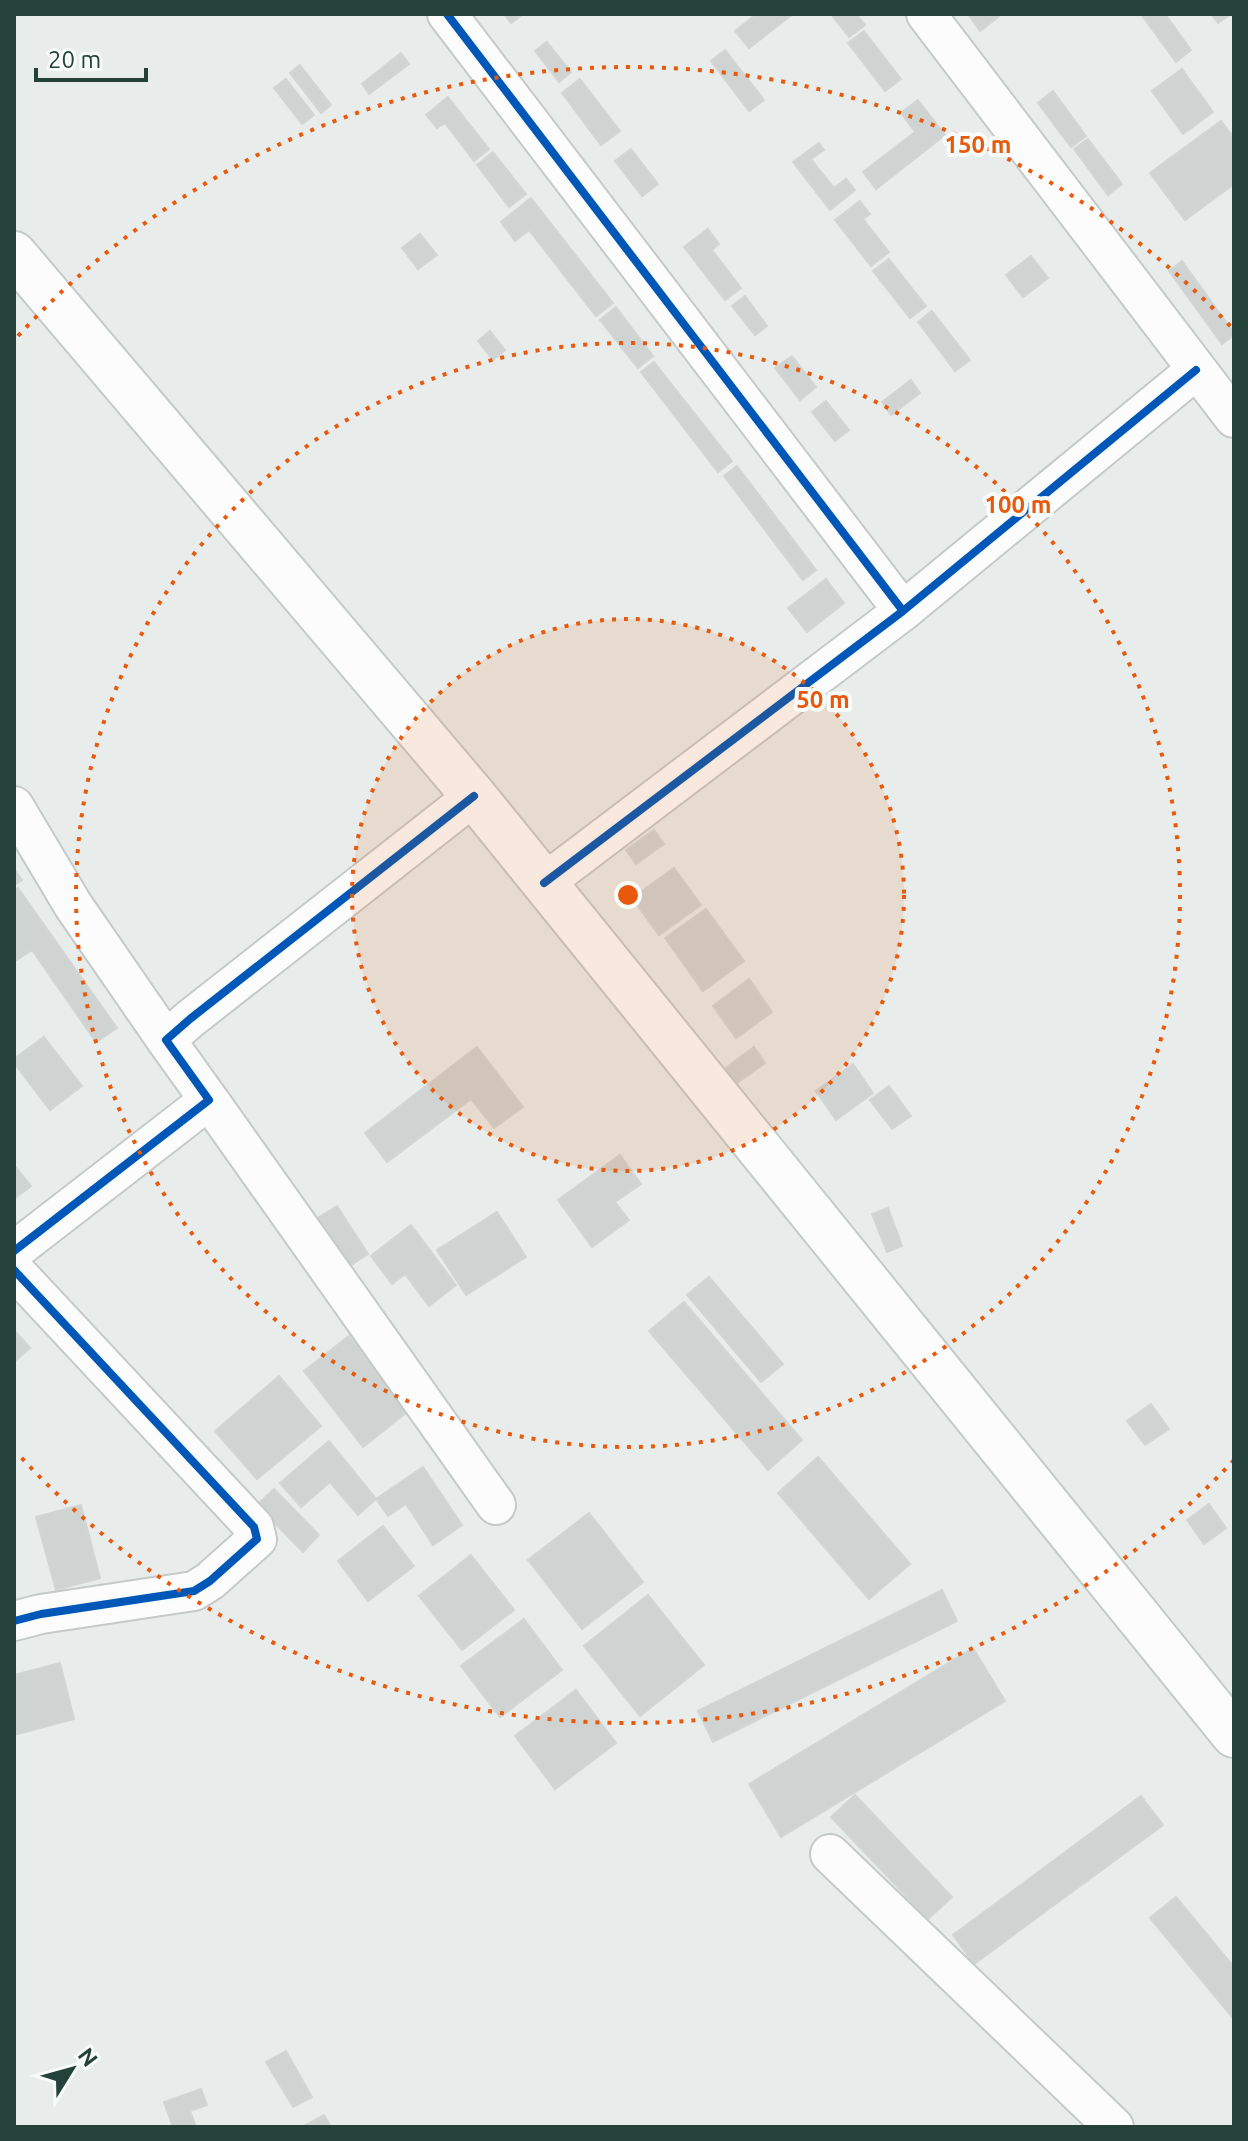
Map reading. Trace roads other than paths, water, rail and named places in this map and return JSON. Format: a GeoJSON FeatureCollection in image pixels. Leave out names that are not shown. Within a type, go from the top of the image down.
{"type":"FeatureCollection","features":[{"type":"Feature","properties":{"kind":"main road"},"geometry":{"type":"LineString","coordinates":[[14,254],[474,796],[1234,1735]]}},
{"type":"Feature","properties":{"kind":"street"},"geometry":{"type":"LineString","coordinates":[[447,14],[903,611]]}},
{"type":"Feature","properties":{"kind":"street"},"geometry":{"type":"LineString","coordinates":[[926,14],[1234,418]]}},
{"type":"Feature","properties":{"kind":"street"},"geometry":{"type":"LineString","coordinates":[[544,883],[903,611],[1196,370]]}},
{"type":"Feature","properties":{"kind":"street"},"geometry":{"type":"LineString","coordinates":[[166,1040],[474,796]]}},
{"type":"Feature","properties":{"kind":"street"},"geometry":{"type":"LineString","coordinates":[[14,806],[73,905],[166,1040],[496,1505]]}},
{"type":"Feature","properties":{"kind":"street"},"geometry":{"type":"LineString","coordinates":[[14,1251],[209,1100]]}},
{"type":"Feature","properties":{"kind":"street"},"geometry":{"type":"LineString","coordinates":[[14,1270],[254,1527],[257,1539],[210,1581],[194,1591],[41,1614],[14,1621]]}},
{"type":"Feature","properties":{"kind":"street"},"geometry":{"type":"LineString","coordinates":[[830,1854],[1114,2127]]}}]}
